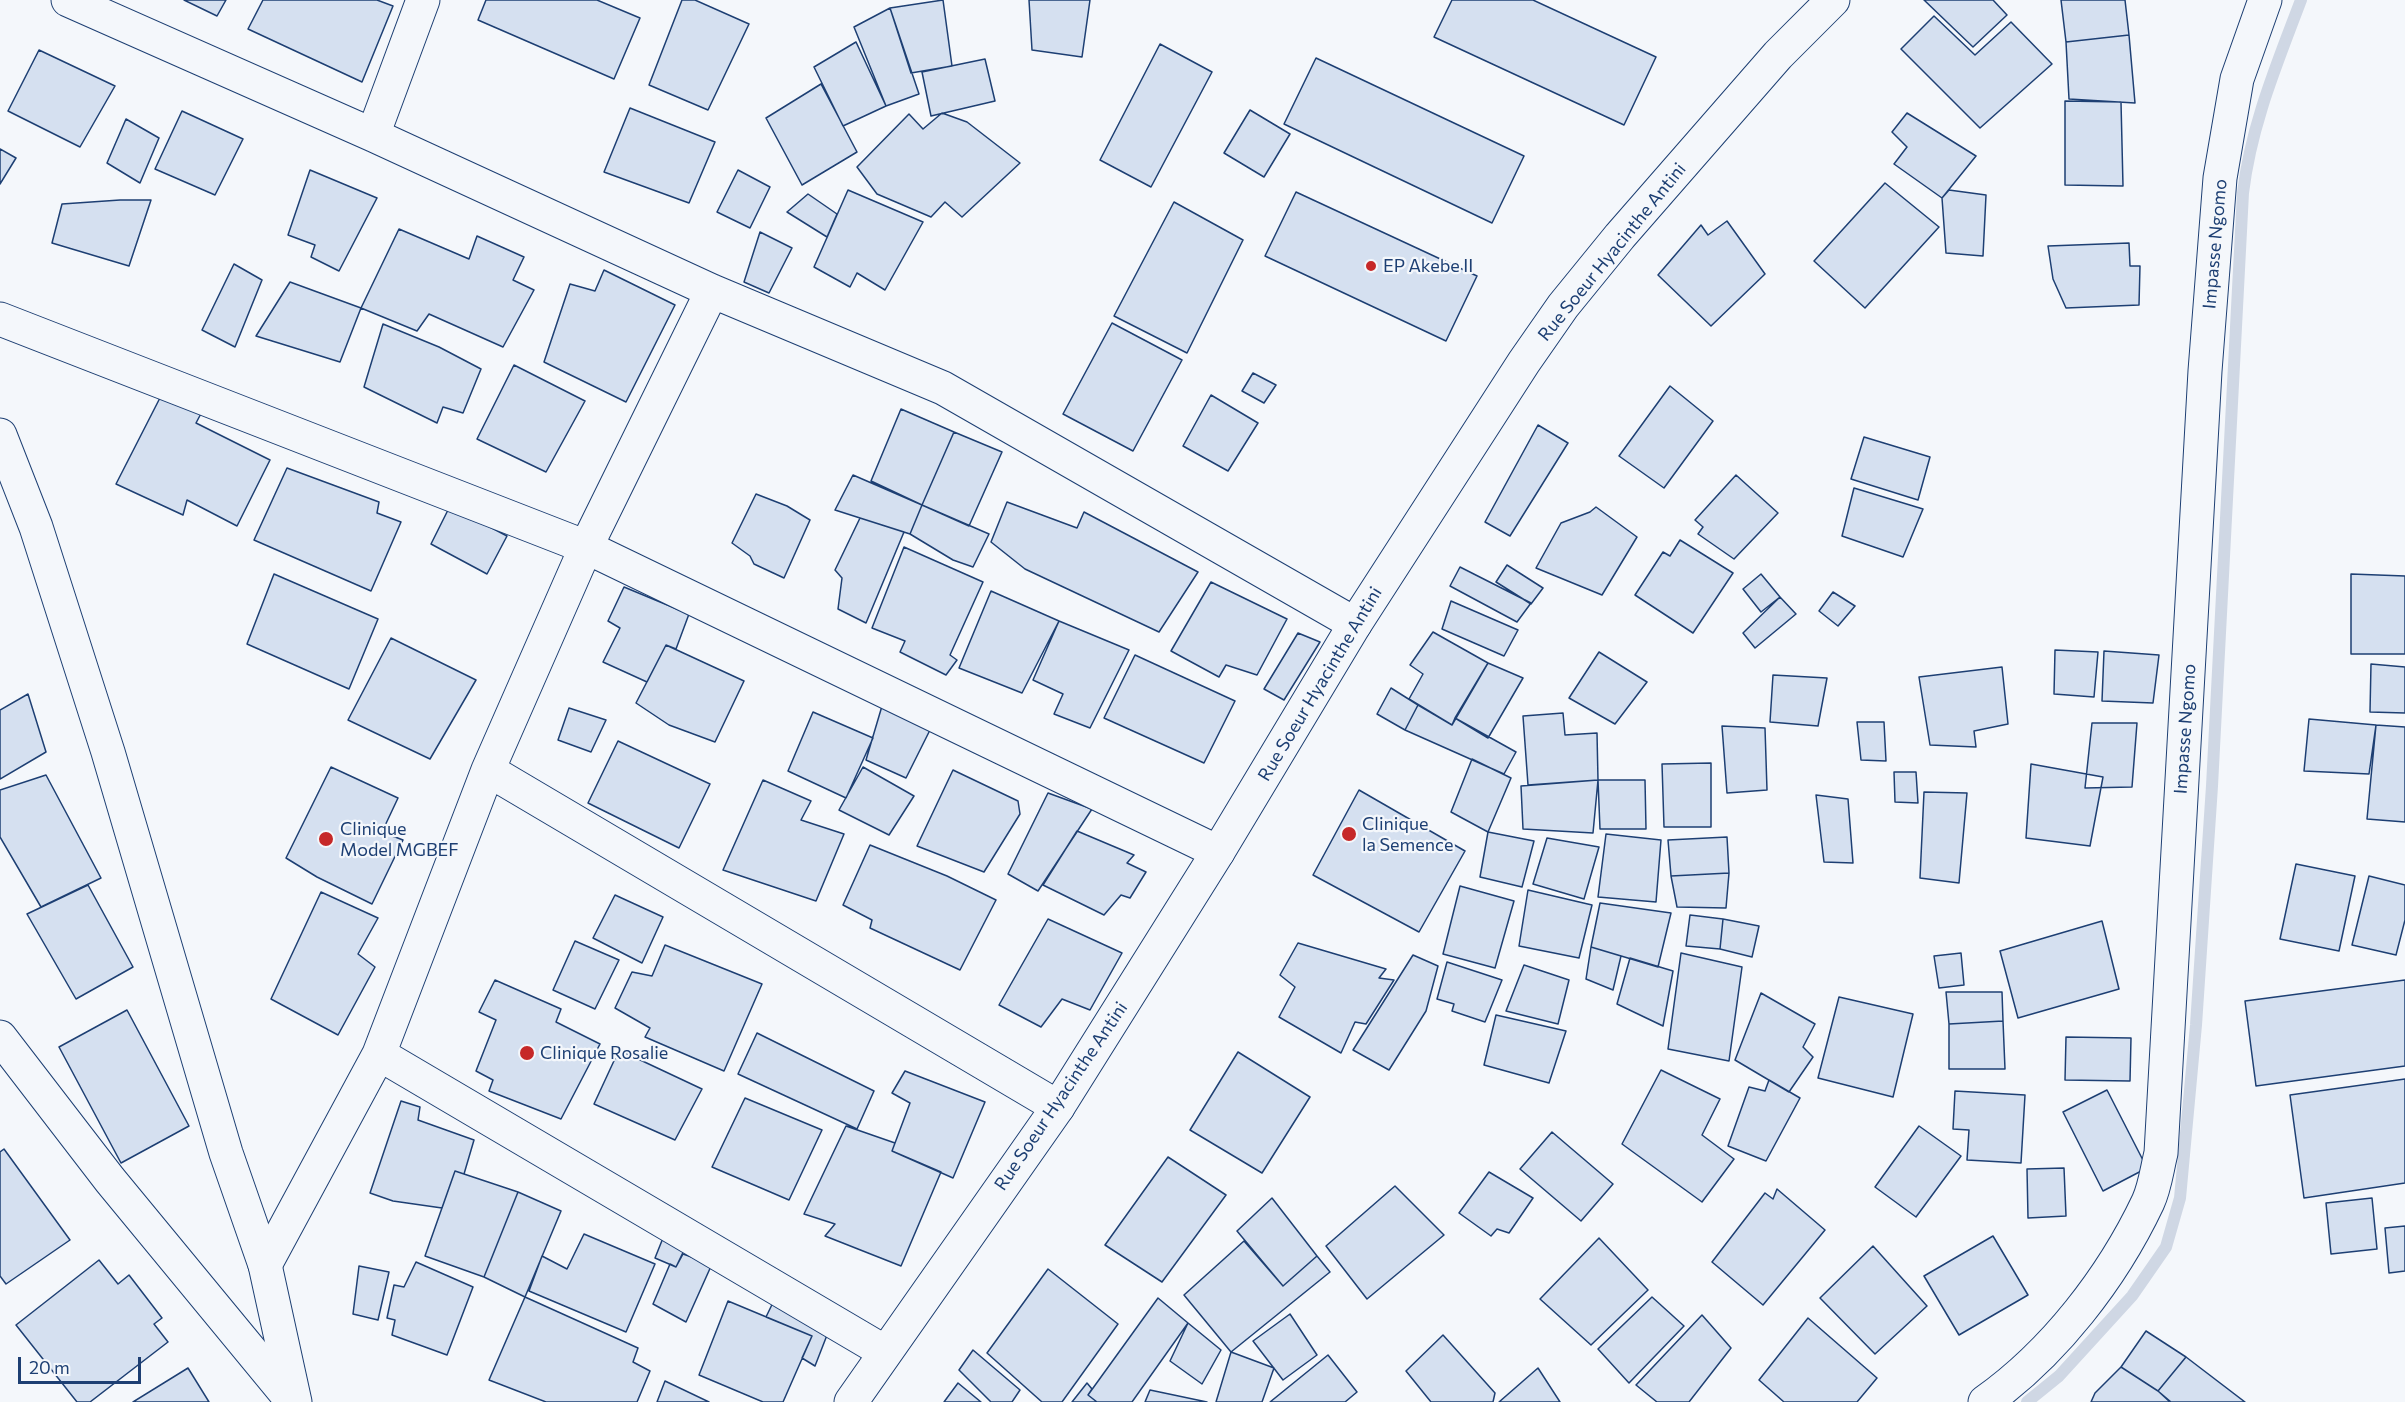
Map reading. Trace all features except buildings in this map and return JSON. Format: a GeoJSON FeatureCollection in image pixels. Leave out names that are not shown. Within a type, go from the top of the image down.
{"type":"FeatureCollection","features":[{"type":"Feature","properties":{"kind":"street"},"geometry":{"type":"LineString","coordinates":[[68,0],[373,135],[712,291],[943,388],[1355,624]]}},
{"type":"Feature","properties":{"kind":"street"},"geometry":{"type":"LineString","coordinates":[[373,135],[423,0]]}},
{"type":"Feature","properties":{"kind":"street","name":"Rue Soeur Hyacinthe Antini"},"geometry":{"type":"LineString","coordinates":[[851,1402],[1058,1107],[1218,852],[1355,624],[1493,409],[1563,306],[1620,236],[1778,55],[1833,0]]}},
{"type":"Feature","properties":{"kind":"street","name":"Impasse Ngomo"},"geometry":{"type":"LineString","coordinates":[[1985,1402],[2041,1355],[2077,1313],[2117,1257],[2149,1199],[2161,1153],[2205,370],[2220,178],[2237,79],[2265,0]]}},
{"type":"Feature","properties":{"kind":"street"},"geometry":{"type":"LineString","coordinates":[[265,1265],[379,1054],[488,770],[585,547],[712,291]]}},
{"type":"Feature","properties":{"kind":"street"},"geometry":{"type":"LineString","coordinates":[[0,319],[585,547],[1218,852]]}},
{"type":"Feature","properties":{"kind":"street"},"geometry":{"type":"LineString","coordinates":[[0,435],[36,527],[108,752],[223,1142],[265,1265],[294,1402]]}},
{"type":"Feature","properties":{"kind":"street"},"geometry":{"type":"LineString","coordinates":[[488,770],[1058,1107]]}},
{"type":"Feature","properties":{"kind":"street"},"geometry":{"type":"LineString","coordinates":[[0,1037],[110,1180],[294,1402]]}},
{"type":"Feature","properties":{"kind":"street"},"geometry":{"type":"LineString","coordinates":[[379,1054],[885,1352]]}},
{"type":"Feature","properties":{"kind":"waterway"},"geometry":{"type":"LineString","coordinates":[[2027,1402],[2059,1376],[2132,1296],[2166,1247],[2180,1198],[2196,1025],[2212,786],[2243,193],[2259,119],[2274,71],[2301,0]]}},
{"type":"Feature","properties":{"kind":"place","name":"EP Akebe II"},"geometry":{"type":"Point","coordinates":[1371,266]}},
{"type":"Feature","properties":{"kind":"place","name":"Clinique la Semence"},"geometry":{"type":"Point","coordinates":[1349,834]}},
{"type":"Feature","properties":{"kind":"place","name":"Clinique Model MGBEF"},"geometry":{"type":"Point","coordinates":[326,839]}},
{"type":"Feature","properties":{"kind":"place","name":"Clinique Rosalie"},"geometry":{"type":"Point","coordinates":[527,1053]}}]}
